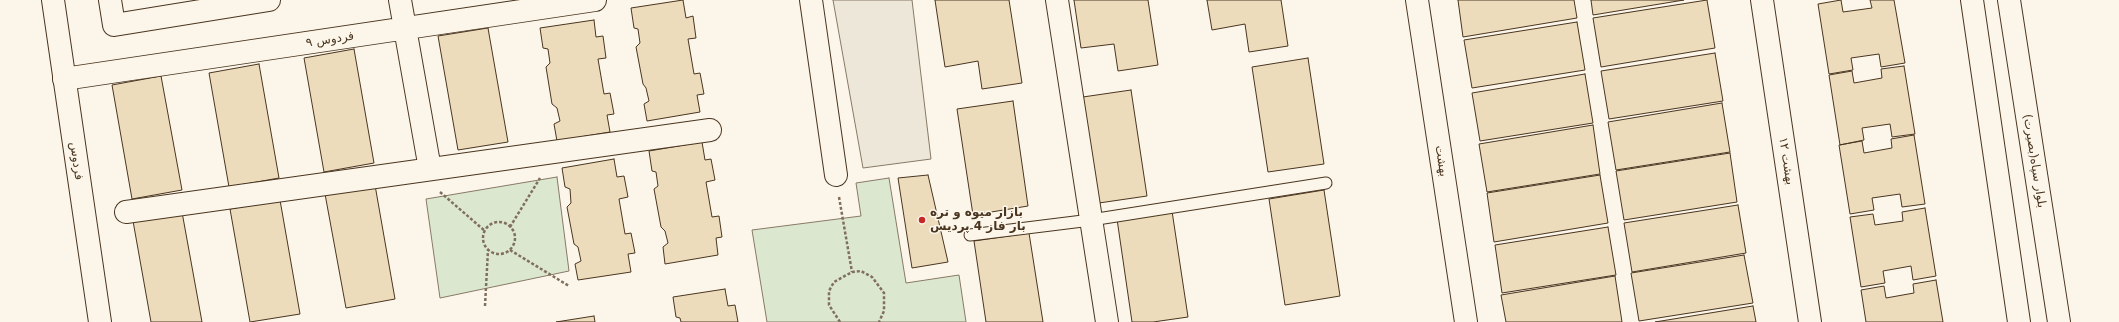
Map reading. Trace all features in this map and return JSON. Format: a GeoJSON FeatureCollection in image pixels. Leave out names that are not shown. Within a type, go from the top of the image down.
{"type":"FeatureCollection","features":[{"type":"Feature","properties":{"kind":"street","name":"فردوس"},"geometry":{"type":"LineString","coordinates":[[53,0],[100,322]]}},
{"type":"Feature","properties":{"kind":"street"},"geometry":{"type":"LineString","coordinates":[[110,0],[114,25],[265,0]]}},
{"type":"Feature","properties":{"kind":"street"},"geometry":{"type":"LineString","coordinates":[[400,0],[406,28],[424,171]]}},
{"type":"Feature","properties":{"kind":"street","name":"فردوس ۹"},"geometry":{"type":"LineString","coordinates":[[64,79],[595,0]]}},
{"type":"Feature","properties":{"kind":"street"},"geometry":{"type":"LineString","coordinates":[[811,0],[836,175]]}},
{"type":"Feature","properties":{"kind":"street"},"geometry":{"type":"LineString","coordinates":[[1057,0],[1107,322]]}},
{"type":"Feature","properties":{"kind":"street","name":"بهشت"},"geometry":{"type":"LineString","coordinates":[[1417,0],[1466,322]]}},
{"type":"Feature","properties":{"kind":"street","name":"بهشت ۱۲"},"geometry":{"type":"LineString","coordinates":[[1762,0],[1810,322]]}},
{"type":"Feature","properties":{"kind":"street"},"geometry":{"type":"LineString","coordinates":[[1972,0],[2019,322]]}},
{"type":"Feature","properties":{"kind":"street","name":"بلوار سپاه(بصیرت)"},"geometry":{"type":"LineString","coordinates":[[2009,0],[2059,322]]}},
{"type":"Feature","properties":{"kind":"street"},"geometry":{"type":"LineString","coordinates":[[126,212],[710,130]]}},
{"type":"Feature","properties":{"kind":"lane"},"geometry":{"type":"LineString","coordinates":[[970,235],[1091,220],[1326,183]]}},
{"type":"Feature","properties":{"kind":"path"},"geometry":{"type":"LineString","coordinates":[[510,227],[556,152]]}},
{"type":"Feature","properties":{"kind":"path"},"geometry":{"type":"LineString","coordinates":[[424,171],[485,231]]}},
{"type":"Feature","properties":{"kind":"path"},"geometry":{"type":"LineString","coordinates":[[836,175],[852,272]]}},
{"type":"Feature","properties":{"kind":"path"},"geometry":{"type":"LineString","coordinates":[[485,306],[488,249],[484,241],[485,231],[496,222],[506,224],[510,227],[515,235],[515,241],[510,250],[499,254],[488,249]]}},
{"type":"Feature","properties":{"kind":"path"},"geometry":{"type":"LineString","coordinates":[[510,250],[569,286]]}},
{"type":"Feature","properties":{"kind":"path"},"geometry":{"type":"LineString","coordinates":[[840,322],[829,305],[829,291],[834,282],[852,272],[861,271],[872,277],[884,293],[884,311],[879,322]]}},
{"type":"Feature","properties":{"kind":"green space"},"geometry":{"type":"Polygon","coordinates":[[[557,177],[569,271],[440,298],[426,199],[557,177]]]}},
{"type":"Feature","properties":{"kind":"green space"},"geometry":{"type":"Polygon","coordinates":[[[889,178],[906,283],[959,275],[966,322],[767,322],[752,230],[861,216],[856,183],[889,178]]]}},
{"type":"Feature","properties":{"kind":"shaded area"},"geometry":{"type":"Polygon","coordinates":[[[833,0],[912,0],[931,159],[863,168],[833,0]]]}},
{"type":"Feature","properties":{"kind":"building"},"geometry":{"type":"Polygon","coordinates":[[[683,0],[686,18],[693,16],[696,38],[688,39],[694,74],[700,73],[704,94],[697,95],[700,112],[647,121],[644,104],[649,101],[646,88],[643,84],[636,47],[640,43],[638,29],[634,28],[631,8],[683,0]]]}},
{"type":"Feature","properties":{"kind":"building"},"geometry":{"type":"Polygon","coordinates":[[[935,0],[1009,0],[1022,83],[982,89],[978,61],[945,67],[935,0]]]}},
{"type":"Feature","properties":{"kind":"building"},"geometry":{"type":"Polygon","coordinates":[[[1074,0],[1148,0],[1158,65],[1118,71],[1114,44],[1081,48],[1074,0]]]}},
{"type":"Feature","properties":{"kind":"building"},"geometry":{"type":"Polygon","coordinates":[[[1207,0],[1281,0],[1288,46],[1249,52],[1245,24],[1212,30],[1207,0]]]}},
{"type":"Feature","properties":{"kind":"building"},"geometry":{"type":"Polygon","coordinates":[[[1458,0],[1574,0],[1577,18],[1463,37],[1458,0]]]}},
{"type":"Feature","properties":{"kind":"building"},"geometry":{"type":"Polygon","coordinates":[[[1591,0],[1684,0],[1593,15],[1591,0]]]}},
{"type":"Feature","properties":{"kind":"building"},"geometry":{"type":"Polygon","coordinates":[[[1707,0],[1715,48],[1601,67],[1593,18],[1707,0]]]}},
{"type":"Feature","properties":{"kind":"building"},"geometry":{"type":"Polygon","coordinates":[[[1841,0],[1843,12],[1872,8],[1870,0],[1894,0],[1905,63],[1881,67],[1879,54],[1851,58],[1853,70],[1829,74],[1818,4],[1841,0]]]}},
{"type":"Feature","properties":{"kind":"building"},"geometry":{"type":"Polygon","coordinates":[[[594,20],[596,37],[603,36],[606,58],[598,59],[604,94],[610,93],[614,114],[607,115],[610,132],[557,141],[554,124],[560,121],[557,108],[552,104],[546,67],[550,63],[548,49],[543,48],[540,28],[594,20]]]}},
{"type":"Feature","properties":{"kind":"building"},"geometry":{"type":"Polygon","coordinates":[[[1577,22],[1585,70],[1472,88],[1464,40],[1577,22]]]}},
{"type":"Feature","properties":{"kind":"building"},"geometry":{"type":"Polygon","coordinates":[[[488,28],[508,142],[458,150],[438,36],[488,28]]]}},
{"type":"Feature","properties":{"kind":"building"},"geometry":{"type":"Polygon","coordinates":[[[354,49],[374,163],[324,172],[304,58],[354,49]]]}},
{"type":"Feature","properties":{"kind":"building"},"geometry":{"type":"Polygon","coordinates":[[[1715,53],[1723,101],[1609,119],[1601,71],[1715,53]]]}},
{"type":"Feature","properties":{"kind":"building"},"geometry":{"type":"Polygon","coordinates":[[[1308,58],[1324,164],[1268,172],[1252,67],[1308,58]]]}},
{"type":"Feature","properties":{"kind":"building"},"geometry":{"type":"Polygon","coordinates":[[[259,64],[279,178],[229,187],[209,73],[259,64]]]}},
{"type":"Feature","properties":{"kind":"building"},"geometry":{"type":"Polygon","coordinates":[[[1904,66],[1915,134],[1892,137],[1890,124],[1862,128],[1864,140],[1840,145],[1829,75],[1852,71],[1854,83],[1882,78],[1881,69],[1904,66]]]}},
{"type":"Feature","properties":{"kind":"building"},"geometry":{"type":"Polygon","coordinates":[[[1585,74],[1593,123],[1480,141],[1472,93],[1585,74]]]}},
{"type":"Feature","properties":{"kind":"building"},"geometry":{"type":"Polygon","coordinates":[[[161,76],[182,190],[132,199],[112,85],[161,76]]]}},
{"type":"Feature","properties":{"kind":"building"},"geometry":{"type":"Polygon","coordinates":[[[1131,90],[1147,196],[1092,204],[1076,98],[1131,90]]]}},
{"type":"Feature","properties":{"kind":"building"},"geometry":{"type":"Polygon","coordinates":[[[1013,101],[1028,206],[973,215],[957,109],[1013,101]]]}},
{"type":"Feature","properties":{"kind":"building"},"geometry":{"type":"Polygon","coordinates":[[[1722,103],[1730,152],[1616,170],[1608,122],[1722,103]]]}},
{"type":"Feature","properties":{"kind":"building"},"geometry":{"type":"Polygon","coordinates":[[[1593,125],[1600,174],[1487,192],[1479,144],[1593,125]]]}},
{"type":"Feature","properties":{"kind":"building"},"geometry":{"type":"Polygon","coordinates":[[[1914,135],[1925,204],[1902,207],[1900,194],[1872,198],[1874,210],[1850,214],[1839,145],[1862,141],[1864,153],[1892,148],[1891,139],[1914,135]]]}},
{"type":"Feature","properties":{"kind":"building"},"geometry":{"type":"Polygon","coordinates":[[[702,142],[705,160],[711,159],[715,180],[706,182],[712,217],[719,216],[722,237],[716,238],[718,255],[665,264],[663,247],[668,243],[665,231],[661,227],[654,189],[658,186],[656,172],[652,171],[649,151],[702,142]]]}},
{"type":"Feature","properties":{"kind":"building"},"geometry":{"type":"Polygon","coordinates":[[[1730,153],[1737,202],[1624,220],[1616,171],[1730,153]]]}},
{"type":"Feature","properties":{"kind":"building"},"geometry":{"type":"Polygon","coordinates":[[[614,159],[617,177],[624,176],[628,197],[619,199],[625,234],[631,233],[635,253],[628,254],[631,272],[578,280],[575,264],[581,261],[578,247],[574,244],[567,207],[571,203],[570,189],[565,187],[562,168],[614,159]]]}},
{"type":"Feature","properties":{"kind":"building","name":"بازار میوه و تره بار فاز 4 پردیس"},"geometry":{"type":"Polygon","coordinates":[[[928,175],[948,262],[912,268],[898,178],[928,175]]]}},
{"type":"Feature","properties":{"kind":"building"},"geometry":{"type":"Polygon","coordinates":[[[1600,175],[1608,223],[1494,242],[1487,193],[1600,175]]]}},
{"type":"Feature","properties":{"kind":"building"},"geometry":{"type":"Polygon","coordinates":[[[375,185],[395,299],[346,308],[325,194],[375,185]]]}},
{"type":"Feature","properties":{"kind":"building"},"geometry":{"type":"Polygon","coordinates":[[[1324,190],[1340,296],[1285,305],[1269,199],[1324,190]]]}},
{"type":"Feature","properties":{"kind":"building"},"geometry":{"type":"Polygon","coordinates":[[[280,200],[300,314],[250,322],[230,209],[280,200]]]}},
{"type":"Feature","properties":{"kind":"building"},"geometry":{"type":"Polygon","coordinates":[[[1738,205],[1746,253],[1632,272],[1624,223],[1738,205]]]}},
{"type":"Feature","properties":{"kind":"building"},"geometry":{"type":"Polygon","coordinates":[[[1925,208],[1936,276],[1913,280],[1911,266],[1883,271],[1885,283],[1861,287],[1850,217],[1873,214],[1875,225],[1903,221],[1902,212],[1925,208]]]}},
{"type":"Feature","properties":{"kind":"building"},"geometry":{"type":"Polygon","coordinates":[[[1172,211],[1188,317],[1153,322],[1132,322],[1117,219],[1172,211]]]}},
{"type":"Feature","properties":{"kind":"building"},"geometry":{"type":"Polygon","coordinates":[[[182,212],[202,322],[151,322],[133,221],[182,212]]]}},
{"type":"Feature","properties":{"kind":"building"},"geometry":{"type":"Polygon","coordinates":[[[1608,227],[1616,275],[1502,293],[1495,245],[1608,227]]]}},
{"type":"Feature","properties":{"kind":"building"},"geometry":{"type":"Polygon","coordinates":[[[1029,233],[1043,322],[986,322],[974,241],[1029,233]]]}},
{"type":"Feature","properties":{"kind":"building"},"geometry":{"type":"Polygon","coordinates":[[[1744,255],[1753,303],[1639,321],[1631,273],[1744,255]]]}},
{"type":"Feature","properties":{"kind":"building"},"geometry":{"type":"Polygon","coordinates":[[[1615,276],[1622,322],[1506,322],[1501,295],[1615,276]]]}},
{"type":"Feature","properties":{"kind":"building"},"geometry":{"type":"Polygon","coordinates":[[[1936,280],[1943,322],[1866,322],[1861,290],[1884,286],[1886,298],[1914,293],[1913,284],[1936,280]]]}},
{"type":"Feature","properties":{"kind":"building"},"geometry":{"type":"Polygon","coordinates":[[[725,289],[728,306],[735,305],[738,322],[681,322],[680,318],[676,317],[673,297],[725,289]]]}},
{"type":"Feature","properties":{"kind":"building"},"geometry":{"type":"Polygon","coordinates":[[[1753,306],[1756,322],[1655,322],[1753,306]]]}},
{"type":"Feature","properties":{"kind":"building"},"geometry":{"type":"Polygon","coordinates":[[[594,316],[595,322],[556,322],[594,316]]]}},
{"type":"Feature","properties":{"kind":"place","name":"بازار میوه و تره بار فاز 4 پردیس"},"geometry":{"type":"Point","coordinates":[922,220]}}]}
